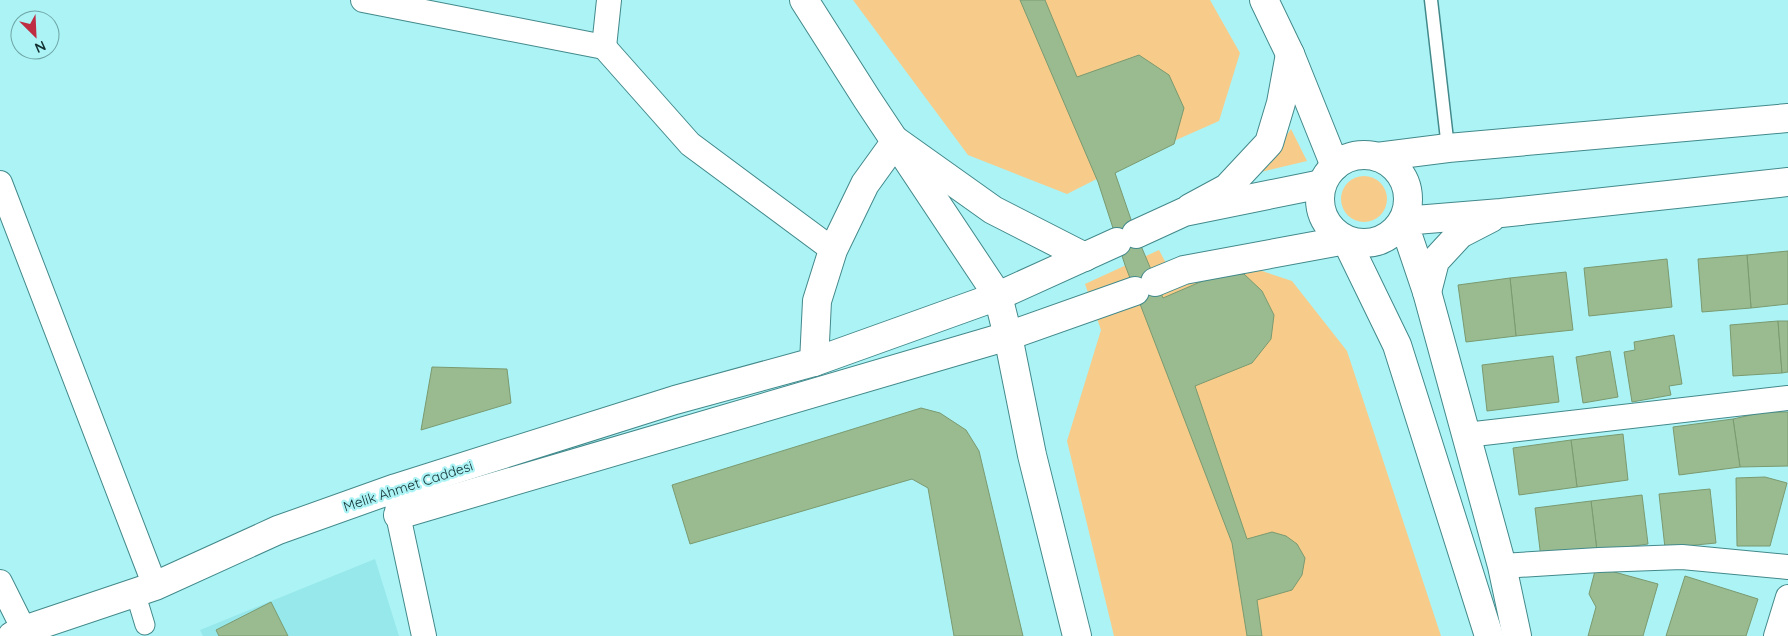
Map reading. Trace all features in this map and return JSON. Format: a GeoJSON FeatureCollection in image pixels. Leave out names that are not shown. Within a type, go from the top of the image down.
{"type":"FeatureCollection","features":[{"type":"Feature","properties":{"kind":"main road"},"geometry":{"type":"LineString","coordinates":[[804,0],[867,99],[998,296],[1032,455],[1077,636]]}},
{"type":"Feature","properties":{"kind":"main road"},"geometry":{"type":"LineString","coordinates":[[1264,0],[1290,54],[1328,175]]}},
{"type":"Feature","properties":{"kind":"main road"},"geometry":{"type":"LineString","coordinates":[[1184,212],[1227,188],[1269,144],[1281,103],[1290,54]]}},
{"type":"Feature","properties":{"kind":"main road"},"geometry":{"type":"LineString","coordinates":[[1377,157],[1389,162],[1399,171],[1409,195],[1408,208],[1403,221],[1395,231],[1384,239],[1372,243],[1358,244],[1346,240],[1335,233],[1326,223],[1321,211],[1319,197],[1328,175],[1347,158],[1362,155],[1377,157],[1448,148],[1788,118]]}},
{"type":"Feature","properties":{"kind":"main road"},"geometry":{"type":"LineString","coordinates":[[814,362],[817,301],[832,250],[865,184],[896,141]]}},
{"type":"Feature","properties":{"kind":"main road"},"geometry":{"type":"LineString","coordinates":[[896,141],[993,210],[1085,257]]}},
{"type":"Feature","properties":{"kind":"main road"},"geometry":{"type":"LineString","coordinates":[[1184,212],[1328,175]]}},
{"type":"Feature","properties":{"kind":"main road"},"geometry":{"type":"LineString","coordinates":[[1403,221],[1501,213],[1788,182]]}},
{"type":"Feature","properties":{"kind":"main road","name":"Melik Ahmet Caddesi"},"geometry":{"type":"LineString","coordinates":[[18,633],[145,589],[278,530],[396,488],[675,400],[814,362],[998,296],[1184,212]]}},
{"type":"Feature","properties":{"kind":"main road"},"geometry":{"type":"LineString","coordinates":[[1428,292],[1435,261],[1460,234],[1501,213]]}},
{"type":"Feature","properties":{"kind":"main road"},"geometry":{"type":"LineString","coordinates":[[1403,221],[1428,292],[1502,566],[1517,636]]}},
{"type":"Feature","properties":{"kind":"main road"},"geometry":{"type":"LineString","coordinates":[[398,516],[1008,336],[1184,270],[1346,240]]}},
{"type":"Feature","properties":{"kind":"main road"},"geometry":{"type":"LineString","coordinates":[[1346,240],[1397,345],[1489,636]]}},
{"type":"Feature","properties":{"kind":"street"},"geometry":{"type":"LineString","coordinates":[[363,0],[456,9],[604,47],[690,144],[832,250]]}},
{"type":"Feature","properties":{"kind":"street"},"geometry":{"type":"LineString","coordinates":[[604,47],[609,0]]}},
{"type":"Feature","properties":{"kind":"street"},"geometry":{"type":"LineString","coordinates":[[0,183],[145,589],[145,625]]}},
{"type":"Feature","properties":{"kind":"street"},"geometry":{"type":"LineString","coordinates":[[1466,435],[1788,398]]}},
{"type":"Feature","properties":{"kind":"street"},"geometry":{"type":"LineString","coordinates":[[396,488],[398,516],[424,636]]}},
{"type":"Feature","properties":{"kind":"street"},"geometry":{"type":"LineString","coordinates":[[1502,566],[1682,557],[1788,567]]}},
{"type":"Feature","properties":{"kind":"street"},"geometry":{"type":"LineString","coordinates":[[0,582],[18,633]]}},
{"type":"Feature","properties":{"kind":"street"},"geometry":{"type":"LineString","coordinates":[[1776,636],[1788,597]]}},
{"type":"Feature","properties":{"kind":"lane"},"geometry":{"type":"LineString","coordinates":[[1431,0],[1448,148]]}},
{"type":"Feature","properties":{"kind":"shaded area"},"geometry":{"type":"Polygon","coordinates":[[[853,0],[1210,0],[1240,53],[1219,121],[1158,148],[1067,194],[968,155],[853,0]]]}},
{"type":"Feature","properties":{"kind":"shaded area"},"geometry":{"type":"Polygon","coordinates":[[[1291,129],[1307,161],[1261,172],[1291,129]]]}},
{"type":"Feature","properties":{"kind":"shaded area"},"geometry":{"type":"Polygon","coordinates":[[[1359,176],[1369,176],[1383,186],[1387,199],[1383,212],[1377,218],[1369,222],[1359,222],[1345,212],[1341,204],[1341,194],[1351,180],[1359,176]]]}},
{"type":"Feature","properties":{"kind":"shaded area"},"geometry":{"type":"Polygon","coordinates":[[[1159,250],[1167,265],[1250,267],[1292,281],[1347,351],[1441,636],[1114,636],[1067,441],[1101,330],[1085,284],[1159,250]]]}},
{"type":"Feature","properties":{"kind":"shaded area"},"geometry":{"type":"Polygon","coordinates":[[[375,559],[399,636],[203,636],[200,630],[375,559]]]}},
{"type":"Feature","properties":{"kind":"building"},"geometry":{"type":"Polygon","coordinates":[[[1020,0],[1045,0],[1077,77],[1139,55],[1169,75],[1184,108],[1174,144],[1115,173],[1136,234],[1163,298],[1214,276],[1244,274],[1262,291],[1274,315],[1271,339],[1252,363],[1195,386],[1247,539],[1272,532],[1286,536],[1297,544],[1305,558],[1302,575],[1292,590],[1257,600],[1262,636],[1247,636],[1232,543],[1125,265],[1098,182],[1020,0]]]}},
{"type":"Feature","properties":{"kind":"building"},"geometry":{"type":"Polygon","coordinates":[[[1788,251],[1788,304],[1751,308],[1747,255],[1788,251]]]}},
{"type":"Feature","properties":{"kind":"building"},"geometry":{"type":"Polygon","coordinates":[[[1747,255],[1751,308],[1702,312],[1698,259],[1747,255]]]}},
{"type":"Feature","properties":{"kind":"building"},"geometry":{"type":"Polygon","coordinates":[[[1667,259],[1672,307],[1589,316],[1584,268],[1667,259]]]}},
{"type":"Feature","properties":{"kind":"building"},"geometry":{"type":"Polygon","coordinates":[[[1566,272],[1573,330],[1516,336],[1510,278],[1566,272]]]}},
{"type":"Feature","properties":{"kind":"building"},"geometry":{"type":"Polygon","coordinates":[[[1510,278],[1516,336],[1466,342],[1458,285],[1510,278]]]}},
{"type":"Feature","properties":{"kind":"building"},"geometry":{"type":"Polygon","coordinates":[[[1778,321],[1782,373],[1733,376],[1730,325],[1778,321]]]}},
{"type":"Feature","properties":{"kind":"building"},"geometry":{"type":"Polygon","coordinates":[[[1778,321],[1788,321],[1788,372],[1782,373],[1778,321]]]}},
{"type":"Feature","properties":{"kind":"building"},"geometry":{"type":"Polygon","coordinates":[[[1674,335],[1682,384],[1669,386],[1671,395],[1632,402],[1624,352],[1635,350],[1634,342],[1674,335]]]}},
{"type":"Feature","properties":{"kind":"building"},"geometry":{"type":"Polygon","coordinates":[[[1610,351],[1618,397],[1583,403],[1576,357],[1610,351]]]}},
{"type":"Feature","properties":{"kind":"building"},"geometry":{"type":"Polygon","coordinates":[[[1553,356],[1559,402],[1487,411],[1482,365],[1553,356]]]}},
{"type":"Feature","properties":{"kind":"building"},"geometry":{"type":"Polygon","coordinates":[[[432,367],[507,369],[511,403],[421,430],[432,367]]]}},
{"type":"Feature","properties":{"kind":"building"},"geometry":{"type":"Polygon","coordinates":[[[921,408],[940,413],[966,430],[979,451],[1023,636],[954,636],[928,488],[912,479],[690,544],[672,485],[921,408]]]}},
{"type":"Feature","properties":{"kind":"building"},"geometry":{"type":"Polygon","coordinates":[[[1764,412],[1788,412],[1788,466],[1740,467],[1733,419],[1764,412]]]}},
{"type":"Feature","properties":{"kind":"building"},"geometry":{"type":"Polygon","coordinates":[[[1733,419],[1740,467],[1679,475],[1673,427],[1733,419]]]}},
{"type":"Feature","properties":{"kind":"building"},"geometry":{"type":"Polygon","coordinates":[[[1623,434],[1628,480],[1577,487],[1571,440],[1623,434]]]}},
{"type":"Feature","properties":{"kind":"building"},"geometry":{"type":"Polygon","coordinates":[[[1571,440],[1577,487],[1519,495],[1513,448],[1571,440]]]}},
{"type":"Feature","properties":{"kind":"building"},"geometry":{"type":"Polygon","coordinates":[[[1765,477],[1787,483],[1770,546],[1737,546],[1736,478],[1765,477]]]}},
{"type":"Feature","properties":{"kind":"building"},"geometry":{"type":"Polygon","coordinates":[[[1710,489],[1716,543],[1665,548],[1659,494],[1710,489]]]}},
{"type":"Feature","properties":{"kind":"building"},"geometry":{"type":"Polygon","coordinates":[[[1642,495],[1648,544],[1597,551],[1591,501],[1642,495]]]}},
{"type":"Feature","properties":{"kind":"building"},"geometry":{"type":"Polygon","coordinates":[[[1591,501],[1597,551],[1541,558],[1535,508],[1591,501]]]}},
{"type":"Feature","properties":{"kind":"building"},"geometry":{"type":"Polygon","coordinates":[[[1596,567],[1658,584],[1643,636],[1588,636],[1596,607],[1589,594],[1596,567]]]}},
{"type":"Feature","properties":{"kind":"building"},"geometry":{"type":"Polygon","coordinates":[[[1685,576],[1758,599],[1746,636],[1666,636],[1685,576]]]}},
{"type":"Feature","properties":{"kind":"building"},"geometry":{"type":"Polygon","coordinates":[[[271,602],[288,636],[219,636],[216,630],[271,602]]]}}]}
